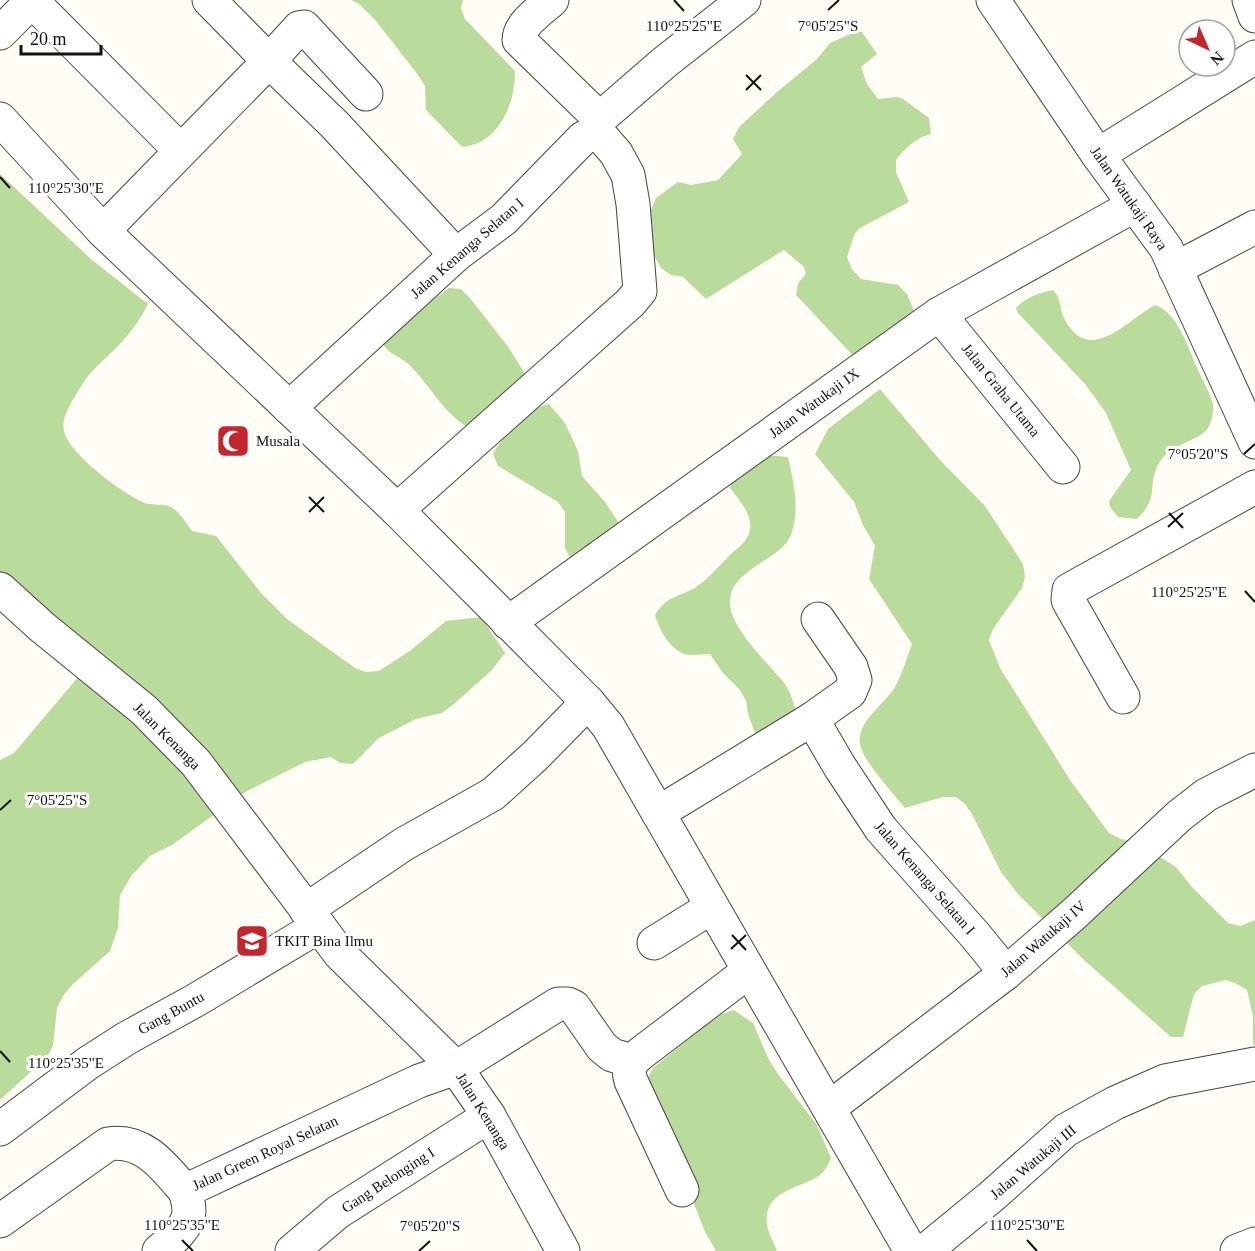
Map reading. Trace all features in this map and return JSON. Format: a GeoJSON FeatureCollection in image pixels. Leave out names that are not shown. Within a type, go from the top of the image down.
{"type":"FeatureCollection","features":[{"type":"Feature","properties":{"kind":"street"},"geometry":{"type":"LineString","coordinates":[[209,0],[334,124],[456,255]]}},
{"type":"Feature","properties":{"kind":"street"},"geometry":{"type":"LineString","coordinates":[[552,0],[523,27],[519,33],[519,40],[598,117],[605,114],[665,62],[744,0]]}},
{"type":"Feature","properties":{"kind":"street","name":"Jalan Watukaji Raya"},"geometry":{"type":"LineString","coordinates":[[993,0],[1098,155],[1166,248],[1175,269],[1246,394],[1255,442]]}},
{"type":"Feature","properties":{"kind":"street"},"geometry":{"type":"LineString","coordinates":[[1249,0],[1255,16]]}},
{"type":"Feature","properties":{"kind":"street"},"geometry":{"type":"LineString","coordinates":[[0,33],[27,6],[36,5],[180,150]]}},
{"type":"Feature","properties":{"kind":"street"},"geometry":{"type":"LineString","coordinates":[[103,231],[299,28],[304,27],[366,94]]}},
{"type":"Feature","properties":{"kind":"street"},"geometry":{"type":"LineString","coordinates":[[1098,155],[1255,57]]}},
{"type":"Feature","properties":{"kind":"street"},"geometry":{"type":"LineString","coordinates":[[0,119],[103,231],[397,510],[588,702],[608,726],[911,1251]]}},
{"type":"Feature","properties":{"kind":"street","name":"Jalan Kenanga Selatan I"},"geometry":{"type":"LineString","coordinates":[[289,408],[456,255],[504,219],[583,138],[594,135],[602,137],[616,153],[628,175],[633,204],[640,291],[630,303],[397,510]]}},
{"type":"Feature","properties":{"kind":"street","name":"Jalan Watukaji IX"},"geometry":{"type":"LineString","coordinates":[[508,624],[939,314],[1135,205]]}},
{"type":"Feature","properties":{"kind":"street"},"geometry":{"type":"LineString","coordinates":[[1175,269],[1255,227]]}},
{"type":"Feature","properties":{"kind":"street","name":"Jalan Graha Utama"},"geometry":{"type":"LineString","coordinates":[[939,314],[1064,467]]}},
{"type":"Feature","properties":{"kind":"street"},"geometry":{"type":"LineString","coordinates":[[1123,697],[1068,600],[1068,590],[1255,487]]}},
{"type":"Feature","properties":{"kind":"street","name":"Jalan Kenanga"},"geometry":{"type":"LineString","coordinates":[[0,589],[42,627],[144,710],[196,763],[340,954],[456,1068],[489,1116],[563,1251]]}},
{"type":"Feature","properties":{"kind":"street"},"geometry":{"type":"LineString","coordinates":[[658,813],[812,719],[850,692],[855,680],[850,667],[818,620]]}},
{"type":"Feature","properties":{"kind":"street"},"geometry":{"type":"LineString","coordinates":[[312,918],[404,844],[493,794],[535,756],[588,702]]}},
{"type":"Feature","properties":{"kind":"street","name":"Jalan Kenanga Selatan I"},"geometry":{"type":"LineString","coordinates":[[812,719],[881,829],[975,934],[1006,973]]}},
{"type":"Feature","properties":{"kind":"street","name":"Jalan Watukaji IV"},"geometry":{"type":"LineString","coordinates":[[829,1108],[1006,973],[1188,809],[1206,795],[1255,770]]}},
{"type":"Feature","properties":{"kind":"street"},"geometry":{"type":"LineString","coordinates":[[654,943],[712,907]]}},
{"type":"Feature","properties":{"kind":"street","name":"Gang Buntu"},"geometry":{"type":"LineString","coordinates":[[0,1129],[88,1062],[196,1000],[312,918]]}},
{"type":"Feature","properties":{"kind":"street"},"geometry":{"type":"LineString","coordinates":[[682,1190],[628,1070],[632,1061],[750,971]]}},
{"type":"Feature","properties":{"kind":"street","name":"Jalan Green Royal Selatan"},"geometry":{"type":"LineString","coordinates":[[0,1221],[108,1144],[119,1142],[140,1148],[157,1159],[185,1191],[419,1081],[456,1068],[558,1004],[574,1006],[602,1047],[612,1055],[632,1061]]}},
{"type":"Feature","properties":{"kind":"street","name":"Jalan Watukaji III"},"geometry":{"type":"LineString","coordinates":[[925,1251],[992,1196],[1066,1130],[1115,1103],[1165,1081],[1255,1064]]}},
{"type":"Feature","properties":{"kind":"street","name":"Gang Belonging I"},"geometry":{"type":"LineString","coordinates":[[292,1251],[338,1212],[489,1116]]}},
{"type":"Feature","properties":{"kind":"street"},"geometry":{"type":"LineString","coordinates":[[159,1251],[171,1242],[184,1226],[190,1213],[185,1191]]}},
{"type":"Feature","properties":{"kind":"street"},"geometry":{"type":"LineString","coordinates":[[1237,1251],[1255,1244]]}},
{"type":"Feature","properties":{"kind":"green space"},"geometry":{"type":"Polygon","coordinates":[[[351,0],[463,0],[461,8],[465,19],[515,71],[508,109],[495,131],[486,139],[462,147],[426,110],[425,86],[418,75],[376,21],[359,4],[351,0]]]}},
{"type":"Feature","properties":{"kind":"green space"},"geometry":{"type":"Polygon","coordinates":[[[855,32],[862,32],[877,54],[861,67],[867,84],[878,99],[897,97],[903,99],[929,118],[931,134],[911,144],[896,160],[896,172],[909,202],[860,228],[855,233],[847,257],[852,269],[861,279],[898,285],[907,294],[917,318],[857,360],[796,295],[798,283],[806,274],[804,267],[784,250],[706,299],[683,277],[671,275],[661,268],[651,250],[644,226],[656,198],[678,182],[691,185],[718,180],[742,154],[733,139],[739,127],[817,59],[830,43],[855,32]]]}},
{"type":"Feature","properties":{"kind":"green space"},"geometry":{"type":"Polygon","coordinates":[[[0,174],[92,260],[148,304],[127,336],[86,379],[66,413],[64,431],[68,440],[86,462],[135,498],[148,504],[171,507],[192,531],[216,536],[262,594],[287,619],[355,668],[366,672],[379,671],[411,650],[446,621],[481,617],[505,653],[492,670],[442,713],[416,719],[379,738],[353,764],[340,763],[331,757],[305,762],[247,791],[172,845],[150,856],[132,875],[120,895],[118,928],[110,951],[63,996],[57,1008],[53,1046],[47,1057],[0,1100],[0,760],[14,753],[95,657],[30,602],[0,573],[0,174]]]}},
{"type":"Feature","properties":{"kind":"green space"},"geometry":{"type":"Polygon","coordinates":[[[449,288],[461,289],[470,298],[509,348],[529,380],[468,427],[450,414],[414,370],[390,352],[381,341],[407,315],[449,288]]]}},
{"type":"Feature","properties":{"kind":"green space"},"geometry":{"type":"Polygon","coordinates":[[[1053,290],[1058,297],[1065,320],[1075,333],[1086,339],[1097,339],[1109,335],[1155,305],[1163,309],[1177,324],[1211,397],[1213,411],[1208,428],[1198,437],[1176,447],[1163,458],[1155,473],[1151,498],[1137,519],[1118,517],[1110,507],[1109,501],[1131,470],[1106,413],[1085,384],[1018,313],[1016,308],[1033,296],[1053,290]]]}},
{"type":"Feature","properties":{"kind":"green space"},"geometry":{"type":"Polygon","coordinates":[[[880,389],[940,460],[985,506],[1023,564],[1025,577],[1022,588],[993,629],[989,640],[1000,668],[1070,780],[1109,833],[1121,839],[1134,841],[1176,867],[1192,887],[1228,923],[1240,926],[1255,920],[1255,1046],[1253,1044],[1253,1016],[1247,990],[1226,980],[1202,986],[1194,994],[1183,1037],[1171,1037],[1084,960],[1017,893],[1001,872],[965,804],[956,797],[943,797],[905,808],[866,759],[860,744],[863,727],[893,690],[912,644],[869,579],[875,546],[854,502],[815,454],[828,429],[880,389]]]}},
{"type":"Feature","properties":{"kind":"green space"},"geometry":{"type":"Polygon","coordinates":[[[549,404],[565,423],[578,451],[582,476],[605,502],[621,526],[572,561],[565,548],[565,512],[558,502],[498,466],[493,454],[516,423],[540,406],[549,404]]]}},
{"type":"Feature","properties":{"kind":"green space"},"geometry":{"type":"Polygon","coordinates":[[[765,455],[788,457],[796,509],[793,530],[783,547],[736,583],[731,593],[730,605],[732,615],[744,636],[785,684],[797,714],[758,741],[748,714],[746,701],[740,690],[723,673],[710,654],[687,655],[674,648],[662,632],[655,615],[668,600],[696,587],[744,542],[750,528],[750,521],[744,507],[730,488],[734,476],[765,455]]]}},
{"type":"Feature","properties":{"kind":"green space"},"geometry":{"type":"Polygon","coordinates":[[[734,1010],[753,1023],[769,1060],[817,1125],[831,1158],[820,1175],[783,1193],[770,1204],[767,1224],[777,1251],[716,1251],[705,1232],[646,1081],[653,1068],[702,1028],[722,1014],[734,1010]]]}},
{"type":"Feature","properties":{"kind":"place","name":"Musala"},"geometry":{"type":"Point","coordinates":[233,441]}},
{"type":"Feature","properties":{"kind":"place","name":"TKIT Bina Ilmu"},"geometry":{"type":"Point","coordinates":[252,941]}}]}
